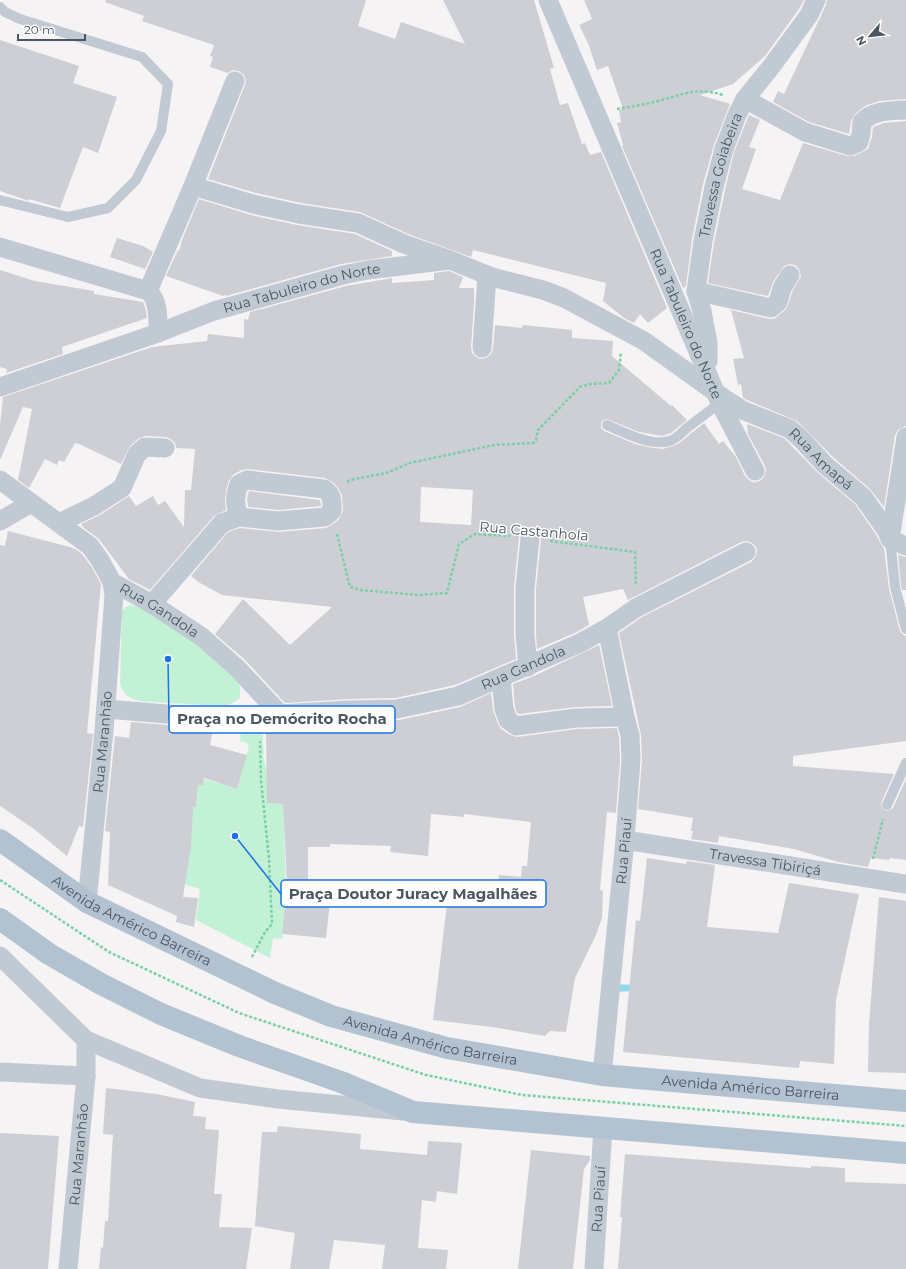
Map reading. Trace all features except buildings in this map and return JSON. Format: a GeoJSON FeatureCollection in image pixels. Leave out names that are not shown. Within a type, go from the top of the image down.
{"type":"FeatureCollection","features":[{"type":"Feature","properties":{"kind":"main road","name":"Avenida Américo Barreira"},"geometry":{"type":"LineString","coordinates":[[0,840],[87,902],[275,994],[331,1016],[391,1034],[447,1048],[602,1075],[906,1101]]}},
{"type":"Feature","properties":{"kind":"main road"},"geometry":{"type":"LineString","coordinates":[[0,919],[49,954],[101,984],[161,1014],[239,1046],[341,1082],[413,1112],[906,1153]]}},
{"type":"Feature","properties":{"kind":"street","name":"Rua Tabuleiro do Norte"},"geometry":{"type":"LineString","coordinates":[[548,0],[718,398]]}},
{"type":"Feature","properties":{"kind":"street","name":"Travessa Goiabeira"},"geometry":{"type":"LineString","coordinates":[[708,373],[708,343],[702,311],[696,291],[703,241],[714,187],[724,149],[737,115],[745,100],[809,15],[816,0]]}},
{"type":"Feature","properties":{"kind":"street"},"geometry":{"type":"LineString","coordinates":[[148,291],[194,186],[235,81]]}},
{"type":"Feature","properties":{"kind":"street"},"geometry":{"type":"LineString","coordinates":[[745,100],[805,132],[850,146],[859,142],[862,122],[870,114],[906,110]]}},
{"type":"Feature","properties":{"kind":"street","name":"Rua Tabuleiro do Norte"},"geometry":{"type":"LineString","coordinates":[[194,186],[298,214],[358,223],[404,244],[487,275],[543,290],[564,298],[644,341],[718,398]]}},
{"type":"Feature","properties":{"kind":"street"},"geometry":{"type":"LineString","coordinates":[[0,247],[148,291],[153,297],[158,316],[158,333]]}},
{"type":"Feature","properties":{"kind":"street","name":"Rua Tabuleiro do Norte"},"geometry":{"type":"LineString","coordinates":[[0,387],[158,333],[214,311],[343,275],[368,270],[450,260]]}},
{"type":"Feature","properties":{"kind":"street"},"geometry":{"type":"LineString","coordinates":[[482,348],[487,275]]}},
{"type":"Feature","properties":{"kind":"street"},"geometry":{"type":"LineString","coordinates":[[696,291],[771,308],[778,302],[782,288],[790,275]]}},
{"type":"Feature","properties":{"kind":"street"},"geometry":{"type":"LineString","coordinates":[[718,398],[754,471]]}},
{"type":"Feature","properties":{"kind":"street","name":"Rua Amapá"},"geometry":{"type":"LineString","coordinates":[[718,398],[742,410],[790,429],[825,466],[863,497],[887,531],[898,543]]}},
{"type":"Feature","properties":{"kind":"street"},"geometry":{"type":"LineString","coordinates":[[898,543],[906,437]]}},
{"type":"Feature","properties":{"kind":"street"},"geometry":{"type":"LineString","coordinates":[[59,523],[94,506],[122,488],[137,454],[145,447],[165,448]]}},
{"type":"Feature","properties":{"kind":"street","name":"Rua Gandola"},"geometry":{"type":"LineString","coordinates":[[0,480],[90,546],[100,560],[112,582],[152,604],[202,637],[237,668],[280,714]]}},
{"type":"Feature","properties":{"kind":"street"},"geometry":{"type":"LineString","coordinates":[[152,604],[222,523],[239,517],[278,521],[324,517],[331,500],[324,490],[247,480],[239,484],[236,491],[235,502],[239,517]]}},
{"type":"Feature","properties":{"kind":"street"},"geometry":{"type":"LineString","coordinates":[[0,521],[31,503]]}},
{"type":"Feature","properties":{"kind":"street"},"geometry":{"type":"LineString","coordinates":[[528,667],[525,588],[530,538]]}},
{"type":"Feature","properties":{"kind":"street","name":"Rua Gandola"},"geometry":{"type":"LineString","coordinates":[[106,709],[240,720],[260,720],[280,714],[397,709],[458,696],[528,667],[580,643],[607,628],[636,608],[746,552]]}},
{"type":"Feature","properties":{"kind":"street","name":"Rua Maranhão"},"geometry":{"type":"LineString","coordinates":[[87,902],[106,709],[114,595],[112,582]]}},
{"type":"Feature","properties":{"kind":"street","name":"Rua Piauí"},"geometry":{"type":"LineString","coordinates":[[602,1075],[625,840],[631,760],[630,735],[607,628]]}},
{"type":"Feature","properties":{"kind":"street"},"geometry":{"type":"LineString","coordinates":[[501,678],[504,709],[508,720],[516,726],[576,718],[625,716]]}},
{"type":"Feature","properties":{"kind":"street","name":"Travessa Tibiriçá"},"geometry":{"type":"LineString","coordinates":[[625,840],[906,884]]}},
{"type":"Feature","properties":{"kind":"street"},"geometry":{"type":"LineString","coordinates":[[0,956],[86,1040],[200,1088],[278,1099],[413,1112]]}},
{"type":"Feature","properties":{"kind":"street","name":"Rua Maranhão"},"geometry":{"type":"LineString","coordinates":[[68,1269],[86,1076],[86,1040]]}},
{"type":"Feature","properties":{"kind":"street"},"geometry":{"type":"LineString","coordinates":[[0,1072],[86,1076]]}},
{"type":"Feature","properties":{"kind":"street","name":"Rua Piauí"},"geometry":{"type":"LineString","coordinates":[[594,1269],[603,1128]]}},
{"type":"Feature","properties":{"kind":"lane"},"geometry":{"type":"LineString","coordinates":[[0,7],[5,12],[20,19],[142,57],[168,84],[161,131],[136,180],[108,208],[68,217],[0,200]]}},
{"type":"Feature","properties":{"kind":"lane"},"geometry":{"type":"LineString","coordinates":[[607,426],[636,438],[668,442],[704,414],[718,398]]}},
{"type":"Feature","properties":{"kind":"lane"},"geometry":{"type":"LineString","coordinates":[[898,543],[895,587],[906,630]]}},
{"type":"Feature","properties":{"kind":"lane"},"geometry":{"type":"LineString","coordinates":[[887,805],[906,763]]}},
{"type":"Feature","properties":{"kind":"path"},"geometry":{"type":"LineString","coordinates":[[597,113],[654,102],[693,91],[707,91],[745,100]]}},
{"type":"Feature","properties":{"kind":"path"},"geometry":{"type":"LineString","coordinates":[[331,500],[350,480],[386,474],[410,463],[494,446],[533,443],[536,440],[538,430],[580,387],[590,384],[609,383],[619,370],[624,329]]}},
{"type":"Feature","properties":{"kind":"path","name":"Rua Castanhola"},"geometry":{"type":"LineString","coordinates":[[331,500],[350,587],[360,590],[418,595],[446,593],[459,544],[469,537],[475,534],[530,538],[635,552],[636,608]]}},
{"type":"Feature","properties":{"kind":"path"},"geometry":{"type":"LineString","coordinates":[[241,978],[265,932],[272,924],[269,859],[261,780],[260,720]]}},
{"type":"Feature","properties":{"kind":"path"},"geometry":{"type":"LineString","coordinates":[[868,878],[887,805]]}},
{"type":"Feature","properties":{"kind":"green space"},"geometry":{"type":"Polygon","coordinates":[[[130,605],[143,608],[198,643],[237,681],[240,687],[240,698],[231,704],[219,706],[139,701],[127,695],[120,684],[122,611],[130,605]]]}},
{"type":"Feature","properties":{"kind":"green space"},"geometry":{"type":"Polygon","coordinates":[[[241,731],[262,732],[263,755],[268,778],[267,803],[283,804],[286,888],[282,939],[273,938],[270,958],[196,920],[200,889],[180,883],[193,807],[196,807],[198,785],[203,786],[204,779],[237,789],[249,746],[247,743],[240,741],[241,731]]]}},
{"type":"Feature","properties":{"kind":"waterway"},"geometry":{"type":"LineString","coordinates":[[617,988],[627,988]]}},
{"type":"Feature","properties":{"kind":"place","name":"Praça no Demócrito Rocha"},"geometry":{"type":"Point","coordinates":[168,659]}},
{"type":"Feature","properties":{"kind":"place","name":"Praça Doutor Juracy Magalhães"},"geometry":{"type":"Point","coordinates":[235,836]}}]}
